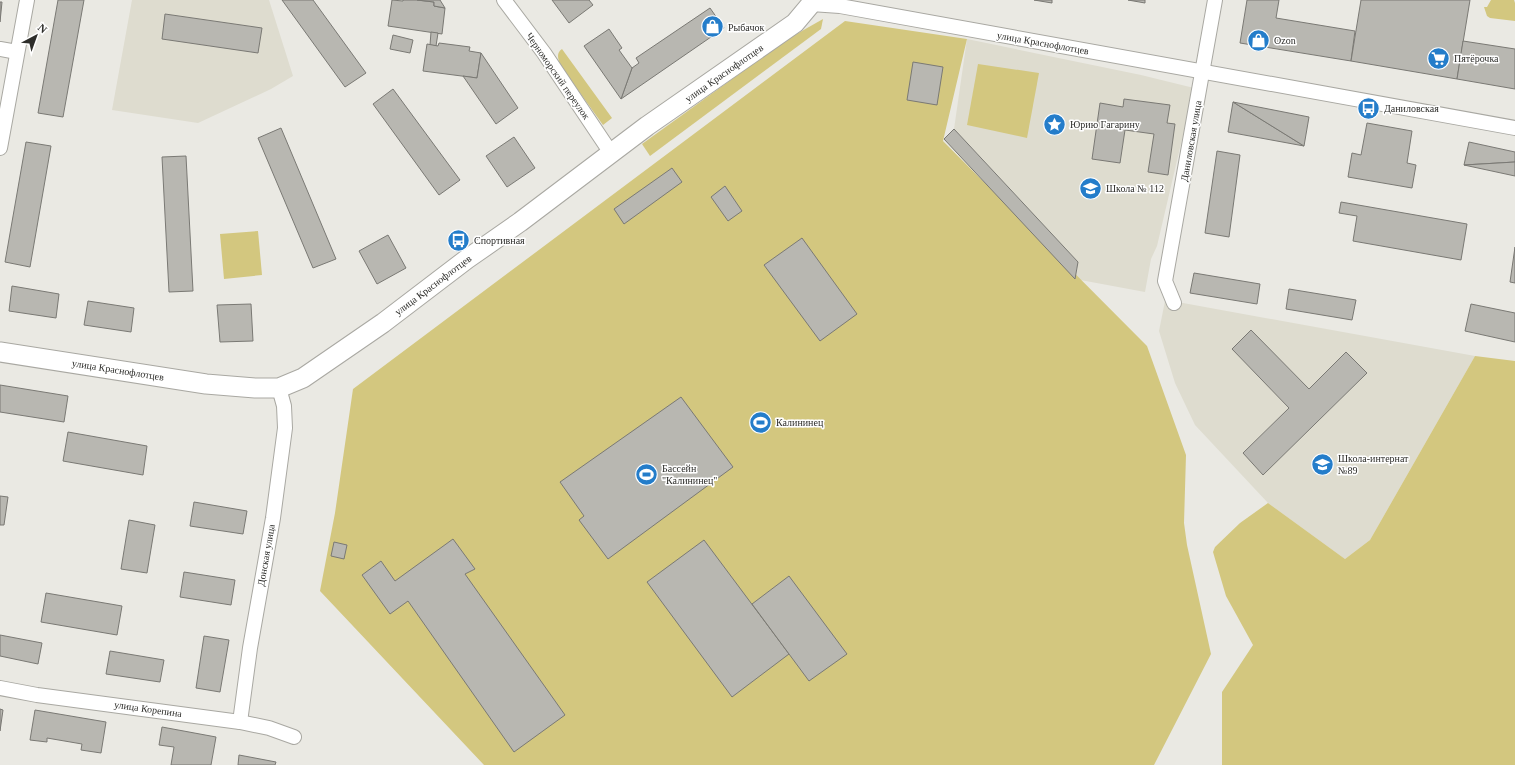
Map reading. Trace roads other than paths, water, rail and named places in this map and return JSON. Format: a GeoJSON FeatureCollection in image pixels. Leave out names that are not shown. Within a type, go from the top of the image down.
{"type":"FeatureCollection","features":[{"type":"Feature","properties":{"kind":"main road","name":"улица Краснофлотцев"},"geometry":{"type":"LineString","coordinates":[[0,352],[206,384],[255,388],[279,388],[303,378],[383,324],[467,259],[520,222],[611,153],[795,23],[812,2]]}},
{"type":"Feature","properties":{"kind":"street"},"geometry":{"type":"LineString","coordinates":[[0,148],[26,0]]}},
{"type":"Feature","properties":{"kind":"street","name":"Черноморский переулок"},"geometry":{"type":"LineString","coordinates":[[504,0],[544,53],[611,153]]}},
{"type":"Feature","properties":{"kind":"street","name":"Даниловская улица"},"geometry":{"type":"LineString","coordinates":[[1174,303],[1165,281],[1215,0]]}},
{"type":"Feature","properties":{"kind":"street","name":"улица Краснофлотцев"},"geometry":{"type":"LineString","coordinates":[[812,2],[1515,128]]}},
{"type":"Feature","properties":{"kind":"street"},"geometry":{"type":"LineString","coordinates":[[0,49],[17,52]]}},
{"type":"Feature","properties":{"kind":"street","name":"Донская улица"},"geometry":{"type":"LineString","coordinates":[[240,722],[250,648],[273,518],[285,428],[284,406],[279,388]]}},
{"type":"Feature","properties":{"kind":"street","name":"улица Корепина"},"geometry":{"type":"LineString","coordinates":[[0,688],[240,722],[269,728],[294,737]]}},
{"type":"Feature","properties":{"kind":"place","name":"Рыбачок"},"geometry":{"type":"Point","coordinates":[713,27]}},
{"type":"Feature","properties":{"kind":"place","name":"Ozon"},"geometry":{"type":"Point","coordinates":[1259,40]}},
{"type":"Feature","properties":{"kind":"place","name":"Пятёрочка"},"geometry":{"type":"Point","coordinates":[1438,58]}},
{"type":"Feature","properties":{"kind":"place","name":"Даниловская"},"geometry":{"type":"Point","coordinates":[1368,108]}},
{"type":"Feature","properties":{"kind":"place","name":"Юрию Гагарину"},"geometry":{"type":"Point","coordinates":[1054,124]}},
{"type":"Feature","properties":{"kind":"place","name":"Школа № 112"},"geometry":{"type":"Point","coordinates":[1090,188]}},
{"type":"Feature","properties":{"kind":"place","name":"Спортивная"},"geometry":{"type":"Point","coordinates":[459,240]}},
{"type":"Feature","properties":{"kind":"place","name":"Калининец"},"geometry":{"type":"Point","coordinates":[761,422]}},
{"type":"Feature","properties":{"kind":"place","name":"Школа-интернат №89"},"geometry":{"type":"Point","coordinates":[1323,464]}},
{"type":"Feature","properties":{"kind":"place","name":"Бассейн \"Калининец\""},"geometry":{"type":"Point","coordinates":[647,474]}}]}
